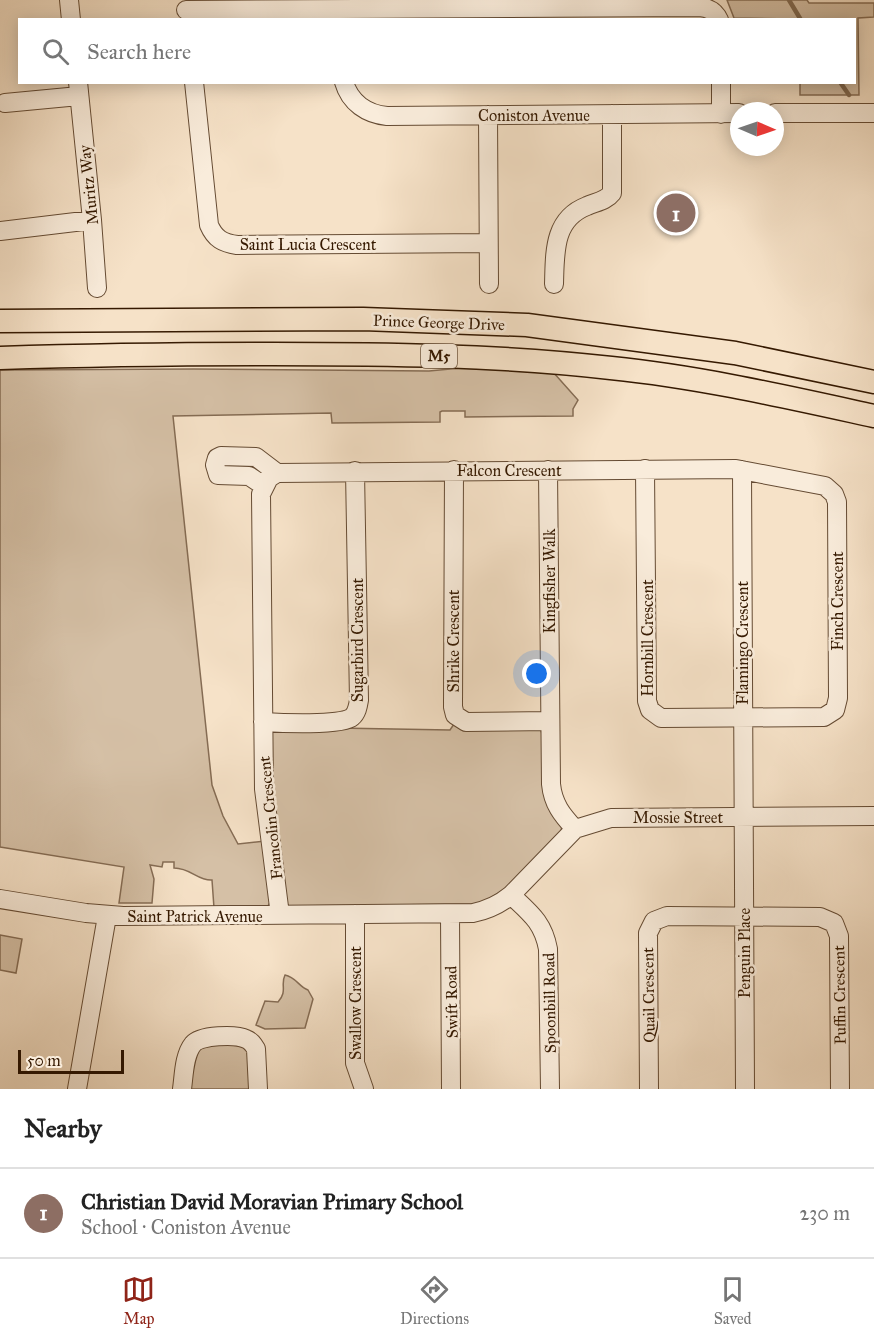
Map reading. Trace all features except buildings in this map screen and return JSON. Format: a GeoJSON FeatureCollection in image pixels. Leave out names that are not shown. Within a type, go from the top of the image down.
{"type":"FeatureCollection","features":[{"type":"Feature","properties":{"kind":"main road","name":"Prince George Drive"},"geometry":{"type":"LineString","coordinates":[[0,321],[363,319],[527,325],[735,353],[874,382]]}},
{"type":"Feature","properties":{"kind":"main road","name":"Prince George Drive"},"geometry":{"type":"LineString","coordinates":[[0,358],[104,354],[362,354],[522,360],[612,368],[725,384],[874,416]]}},
{"type":"Feature","properties":{"kind":"main road"},"geometry":{"type":"LineString","coordinates":[[819,370],[874,375]]}},
{"type":"Feature","properties":{"kind":"street"},"geometry":{"type":"LineString","coordinates":[[69,0],[71,18]]}},
{"type":"Feature","properties":{"kind":"street"},"geometry":{"type":"LineString","coordinates":[[186,10],[549,4],[700,7],[714,11],[718,18]]}},
{"type":"Feature","properties":{"kind":"street","name":"Saint Lucia Crescent"},"geometry":{"type":"LineString","coordinates":[[194,84],[209,225],[216,238],[223,242],[237,245],[488,243]]}},
{"type":"Feature","properties":{"kind":"street","name":"Coniston Avenue"},"geometry":{"type":"LineString","coordinates":[[345,84],[350,95],[362,108],[378,115],[730,113]]}},
{"type":"Feature","properties":{"kind":"street"},"geometry":{"type":"LineString","coordinates":[[722,84],[730,113]]}},
{"type":"Feature","properties":{"kind":"street"},"geometry":{"type":"LineString","coordinates":[[5,103],[79,89]]}},
{"type":"Feature","properties":{"kind":"street","name":"Muritz Way"},"geometry":{"type":"LineString","coordinates":[[79,89],[97,288]]}},
{"type":"Feature","properties":{"kind":"street"},"geometry":{"type":"LineString","coordinates":[[784,114],[835,120],[874,113]]}},
{"type":"Feature","properties":{"kind":"street"},"geometry":{"type":"LineString","coordinates":[[554,284],[555,254],[561,227],[575,212],[605,200],[612,193],[612,114]]}},
{"type":"Feature","properties":{"kind":"street"},"geometry":{"type":"LineString","coordinates":[[488,115],[489,284]]}},
{"type":"Feature","properties":{"kind":"street"},"geometry":{"type":"LineString","coordinates":[[0,231],[92,220]]}},
{"type":"Feature","properties":{"kind":"street"},"geometry":{"type":"LineString","coordinates":[[221,456],[256,457],[277,473],[269,478],[264,486],[249,476],[218,475],[215,465],[217,458],[221,456]]}},
{"type":"Feature","properties":{"kind":"street","name":"Falcon Crescent"},"geometry":{"type":"LineString","coordinates":[[277,473],[454,470],[742,470]]}},
{"type":"Feature","properties":{"kind":"street","name":"Shrike Crescent"},"geometry":{"type":"LineString","coordinates":[[454,470],[453,707],[455,715],[466,722],[550,721]]}},
{"type":"Feature","properties":{"kind":"street","name":"Kingfisher Walk"},"geometry":{"type":"LineString","coordinates":[[548,470],[551,784],[558,810],[575,829]]}},
{"type":"Feature","properties":{"kind":"street","name":"Hornbill Crescent"},"geometry":{"type":"LineString","coordinates":[[645,470],[648,705],[653,714],[661,718],[742,718]]}},
{"type":"Feature","properties":{"kind":"street","name":"Finch Crescent"},"geometry":{"type":"LineString","coordinates":[[742,470],[821,485],[834,494],[837,502],[838,698],[835,710],[824,717],[742,718]]}},
{"type":"Feature","properties":{"kind":"street","name":"Flamingo Crescent"},"geometry":{"type":"LineString","coordinates":[[742,470],[742,816]]}},
{"type":"Feature","properties":{"kind":"street","name":"Sugarbird Crescent"},"geometry":{"type":"LineString","coordinates":[[263,722],[346,721],[355,714],[358,708],[356,471]]}},
{"type":"Feature","properties":{"kind":"street","name":"Francolin Crescent"},"geometry":{"type":"LineString","coordinates":[[264,486],[261,494],[264,789],[280,915]]}},
{"type":"Feature","properties":{"kind":"street","name":"Penguin Place"},"geometry":{"type":"LineString","coordinates":[[742,816],[745,1089]]}},
{"type":"Feature","properties":{"kind":"street","name":"Mossie Street"},"geometry":{"type":"LineString","coordinates":[[511,895],[575,829],[611,818],[874,816]]}},
{"type":"Feature","properties":{"kind":"street"},"geometry":{"type":"LineString","coordinates":[[280,915],[473,913],[499,904],[511,895]]}},
{"type":"Feature","properties":{"kind":"street","name":"Spoonbill Road"},"geometry":{"type":"LineString","coordinates":[[511,895],[538,922],[543,930],[548,949],[550,1089]]}},
{"type":"Feature","properties":{"kind":"street"},"geometry":{"type":"LineString","coordinates":[[0,899],[106,916]]}},
{"type":"Feature","properties":{"kind":"street","name":"Swift Road"},"geometry":{"type":"LineString","coordinates":[[450,914],[451,1089]]}},
{"type":"Feature","properties":{"kind":"street","name":"Saint Patrick Avenue"},"geometry":{"type":"LineString","coordinates":[[77,1089],[106,916],[280,915]]}},
{"type":"Feature","properties":{"kind":"street","name":"Swallow Crescent"},"geometry":{"type":"LineString","coordinates":[[355,915],[355,1063],[364,1089]]}},
{"type":"Feature","properties":{"kind":"street","name":"Quail Crescent"},"geometry":{"type":"LineString","coordinates":[[649,1089],[648,933],[650,926],[654,921],[667,916],[744,916]]}},
{"type":"Feature","properties":{"kind":"street","name":"Puffin Crescent"},"geometry":{"type":"LineString","coordinates":[[744,916],[820,916],[831,920],[836,926],[839,936],[840,1089]]}},
{"type":"Feature","properties":{"kind":"street"},"geometry":{"type":"LineString","coordinates":[[182,1089],[191,1046],[205,1037],[232,1037],[246,1039],[256,1049],[258,1089]]}},
{"type":"Feature","properties":{"kind":"shaded area"},"geometry":{"type":"Polygon","coordinates":[[[727,0],[874,3],[874,17],[858,18],[859,95],[800,95],[800,84],[856,84],[856,18],[734,18],[727,0]]]}},
{"type":"Feature","properties":{"kind":"shaded area"},"geometry":{"type":"Polygon","coordinates":[[[461,368],[553,372],[578,400],[573,409],[573,416],[465,417],[465,411],[442,411],[440,422],[332,423],[331,413],[173,416],[212,785],[223,816],[238,844],[265,841],[271,901],[268,906],[214,908],[212,880],[174,868],[174,862],[163,862],[162,867],[150,865],[154,879],[152,903],[119,903],[124,867],[0,847],[0,370],[429,371],[461,368]]]}},
{"type":"Feature","properties":{"kind":"shaded area"},"geometry":{"type":"Polygon","coordinates":[[[456,721],[538,727],[541,730],[562,825],[561,832],[505,889],[481,904],[289,906],[274,818],[270,734],[274,729],[281,727],[450,730],[456,721]]]}},
{"type":"Feature","properties":{"kind":"shaded area"},"geometry":{"type":"Polygon","coordinates":[[[0,935],[22,939],[16,973],[0,970],[0,935]]]}},
{"type":"Feature","properties":{"kind":"shaded area"},"geometry":{"type":"Polygon","coordinates":[[[285,975],[308,990],[313,999],[305,1028],[265,1029],[256,1025],[265,1001],[278,1002],[281,998],[285,975]]]}},
{"type":"Feature","properties":{"kind":"shaded area"},"geometry":{"type":"Polygon","coordinates":[[[207,1042],[248,1047],[253,1089],[187,1089],[193,1054],[207,1042]]]}},
{"type":"Feature","properties":{"kind":"waterway"},"geometry":{"type":"LineString","coordinates":[[789,0],[800,18]]}},
{"type":"Feature","properties":{"kind":"waterway"},"geometry":{"type":"LineString","coordinates":[[841,84],[849,95]]}},
{"type":"Feature","properties":{"kind":"place","name":"Christian David Moravian Primary School"},"geometry":{"type":"Point","coordinates":[676,213]}}]}
